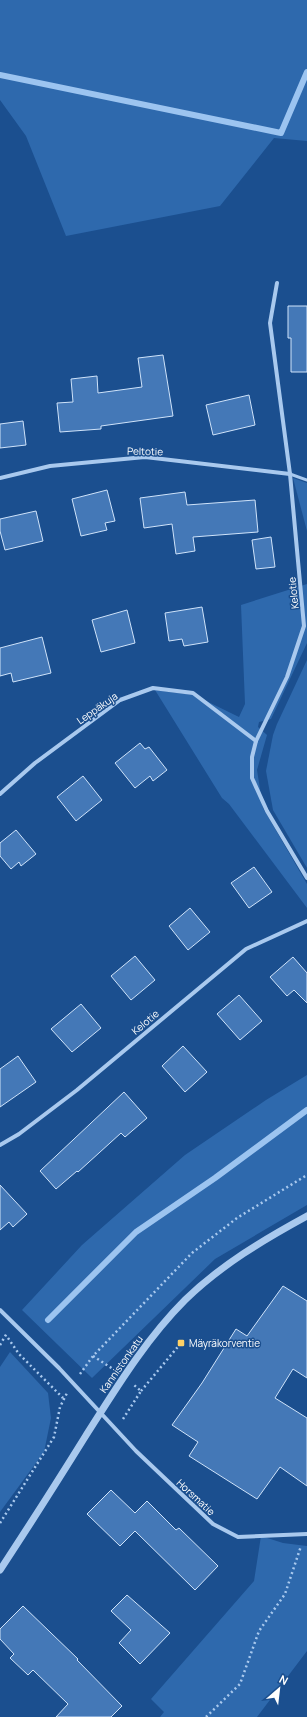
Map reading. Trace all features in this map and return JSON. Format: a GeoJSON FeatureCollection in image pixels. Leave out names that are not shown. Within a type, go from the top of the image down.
{"type":"FeatureCollection","features":[{"type":"Feature","properties":{"kind":"street","name":"Kelotie"},"geometry":{"type":"LineString","coordinates":[[277,284],[270,323],[290,474],[304,626],[287,677],[256,741],[252,757],[252,778],[267,810],[307,878]]}},
{"type":"Feature","properties":{"kind":"street","name":"Peltotie"},"geometry":{"type":"LineString","coordinates":[[0,478],[50,466],[145,457],[290,474]]}},
{"type":"Feature","properties":{"kind":"street","name":"Leppäkuja"},"geometry":{"type":"LineString","coordinates":[[0,794],[35,763],[120,700],[153,688],[193,693],[256,741]]}},
{"type":"Feature","properties":{"kind":"street","name":"Kelotie"},"geometry":{"type":"LineString","coordinates":[[0,1145],[77,1090],[246,949],[307,921]]}},
{"type":"Feature","properties":{"kind":"street","name":"Kannistonkatu"},"geometry":{"type":"LineString","coordinates":[[0,1570],[101,1412],[156,1332],[185,1301],[218,1271],[266,1238],[307,1216]]}},
{"type":"Feature","properties":{"kind":"street"},"geometry":{"type":"LineString","coordinates":[[0,1310],[101,1412]]}},
{"type":"Feature","properties":{"kind":"street","name":"Horsmatie"},"geometry":{"type":"LineString","coordinates":[[101,1412],[136,1451],[213,1524],[238,1537],[307,1534]]}},
{"type":"Feature","properties":{"kind":"lane"},"geometry":{"type":"LineString","coordinates":[[290,474],[307,480]]}},
{"type":"Feature","properties":{"kind":"path"},"geometry":{"type":"LineString","coordinates":[[0,1523],[54,1437],[63,1398],[93,1356],[192,1253],[237,1218],[307,1175]]}},
{"type":"Feature","properties":{"kind":"path"},"geometry":{"type":"LineString","coordinates":[[6,1335],[19,1354],[63,1398]]}},
{"type":"Feature","properties":{"kind":"path"},"geometry":{"type":"LineString","coordinates":[[141,1391],[181,1342]]}},
{"type":"Feature","properties":{"kind":"path"},"geometry":{"type":"LineString","coordinates":[[206,1717],[240,1684],[259,1631],[285,1594],[307,1534]]}},
{"type":"Feature","properties":{"kind":"shaded area"},"geometry":{"type":"Polygon","coordinates":[[[0,0],[307,0],[307,141],[274,138],[220,206],[66,236],[26,136],[0,100],[0,0]]]}},
{"type":"Feature","properties":{"kind":"shaded area"},"geometry":{"type":"Polygon","coordinates":[[[293,478],[307,483],[307,531],[293,478]]]}},
{"type":"Feature","properties":{"kind":"shaded area"},"geometry":{"type":"Polygon","coordinates":[[[307,584],[307,643],[271,719],[259,722],[258,727],[267,735],[257,770],[263,808],[307,884],[307,908],[229,804],[222,798],[155,690],[194,695],[239,717],[245,704],[241,605],[307,584]]]}},
{"type":"Feature","properties":{"kind":"shaded area"},"geometry":{"type":"Polygon","coordinates":[[[307,660],[307,868],[273,810],[266,771],[273,735],[277,724],[307,660]]]}},
{"type":"Feature","properties":{"kind":"shaded area"},"geometry":{"type":"Polygon","coordinates":[[[307,1075],[307,1205],[215,1259],[92,1378],[22,1310],[82,1245],[185,1155],[266,1100],[307,1075]]]}},
{"type":"Feature","properties":{"kind":"shaded area"},"geometry":{"type":"Polygon","coordinates":[[[10,1352],[48,1393],[51,1418],[44,1452],[0,1512],[0,1367],[10,1352]]]}},
{"type":"Feature","properties":{"kind":"shaded area"},"geometry":{"type":"Polygon","coordinates":[[[261,1536],[283,1543],[307,1546],[307,1651],[257,1717],[160,1717],[164,1712],[151,1699],[254,1581],[261,1536]]]}},
{"type":"Feature","properties":{"kind":"building"},"geometry":{"type":"Polygon","coordinates":[[[288,306],[307,306],[307,372],[291,372],[291,338],[288,338],[288,306]]]}},
{"type":"Feature","properties":{"kind":"building"},"geometry":{"type":"Polygon","coordinates":[[[163,355],[173,416],[101,426],[101,429],[60,432],[57,403],[73,402],[71,379],[97,376],[98,393],[142,387],[138,358],[163,355]]]}},
{"type":"Feature","properties":{"kind":"building"},"geometry":{"type":"Polygon","coordinates":[[[249,395],[255,425],[213,435],[206,405],[249,395]]]}},
{"type":"Feature","properties":{"kind":"building"},"geometry":{"type":"Polygon","coordinates":[[[23,421],[26,445],[0,448],[0,424],[23,421]]]}},
{"type":"Feature","properties":{"kind":"building"},"geometry":{"type":"Polygon","coordinates":[[[107,490],[115,521],[105,523],[107,530],[81,536],[72,499],[107,490]]]}},
{"type":"Feature","properties":{"kind":"building"},"geometry":{"type":"Polygon","coordinates":[[[185,492],[187,505],[255,500],[258,532],[193,537],[195,551],[176,554],[172,524],[144,528],[140,498],[185,492]]]}},
{"type":"Feature","properties":{"kind":"building"},"geometry":{"type":"Polygon","coordinates":[[[36,511],[43,541],[5,550],[0,531],[0,519],[36,511]]]}},
{"type":"Feature","properties":{"kind":"building"},"geometry":{"type":"Polygon","coordinates":[[[271,537],[275,567],[256,569],[252,540],[271,537]]]}},
{"type":"Feature","properties":{"kind":"building"},"geometry":{"type":"Polygon","coordinates":[[[202,607],[208,642],[184,646],[182,639],[169,641],[165,613],[202,607]]]}},
{"type":"Feature","properties":{"kind":"building"},"geometry":{"type":"Polygon","coordinates":[[[127,610],[135,643],[101,652],[92,620],[127,610]]]}},
{"type":"Feature","properties":{"kind":"building"},"geometry":{"type":"Polygon","coordinates":[[[42,637],[51,673],[13,682],[11,673],[0,676],[0,648],[42,637]]]}},
{"type":"Feature","properties":{"kind":"building"},"geometry":{"type":"Polygon","coordinates":[[[140,743],[145,749],[149,747],[167,770],[153,781],[150,776],[135,788],[115,763],[140,743]]]}},
{"type":"Feature","properties":{"kind":"building"},"geometry":{"type":"Polygon","coordinates":[[[83,776],[102,800],[76,821],[57,797],[83,776]]]}},
{"type":"Feature","properties":{"kind":"building"},"geometry":{"type":"Polygon","coordinates":[[[16,830],[36,854],[21,866],[19,862],[11,869],[0,856],[0,843],[16,830]]]}},
{"type":"Feature","properties":{"kind":"building"},"geometry":{"type":"Polygon","coordinates":[[[254,867],[272,892],[249,908],[231,883],[254,867]]]}},
{"type":"Feature","properties":{"kind":"building"},"geometry":{"type":"Polygon","coordinates":[[[190,908],[210,932],[188,950],[169,926],[190,908]]]}},
{"type":"Feature","properties":{"kind":"building"},"geometry":{"type":"Polygon","coordinates":[[[135,956],[155,980],[131,1000],[111,976],[135,956]]]}},
{"type":"Feature","properties":{"kind":"building"},"geometry":{"type":"Polygon","coordinates":[[[293,957],[307,973],[307,1003],[294,990],[287,996],[270,977],[293,957]]]}},
{"type":"Feature","properties":{"kind":"building"},"geometry":{"type":"Polygon","coordinates":[[[239,995],[262,1021],[240,1040],[217,1014],[239,995]]]}},
{"type":"Feature","properties":{"kind":"building"},"geometry":{"type":"Polygon","coordinates":[[[81,1004],[101,1028],[72,1052],[51,1029],[81,1004]]]}},
{"type":"Feature","properties":{"kind":"building"},"geometry":{"type":"Polygon","coordinates":[[[183,1046],[207,1072],[185,1092],[162,1066],[183,1046]]]}},
{"type":"Feature","properties":{"kind":"building"},"geometry":{"type":"Polygon","coordinates":[[[18,1056],[36,1082],[0,1107],[0,1069],[18,1056]]]}},
{"type":"Feature","properties":{"kind":"building"},"geometry":{"type":"Polygon","coordinates":[[[124,1092],[147,1118],[125,1137],[121,1133],[78,1172],[77,1171],[56,1189],[40,1171],[124,1092]]]}},
{"type":"Feature","properties":{"kind":"building"},"geometry":{"type":"Polygon","coordinates":[[[0,1185],[27,1214],[13,1227],[9,1222],[0,1230],[0,1185]]]}},
{"type":"Feature","properties":{"kind":"building"},"geometry":{"type":"Polygon","coordinates":[[[283,1286],[307,1301],[307,1378],[293,1369],[275,1398],[307,1418],[307,1486],[280,1467],[257,1499],[189,1456],[198,1442],[172,1425],[202,1383],[236,1329],[247,1336],[283,1286]]]}},
{"type":"Feature","properties":{"kind":"building"},"geometry":{"type":"Polygon","coordinates":[[[111,1490],[135,1513],[147,1501],[176,1530],[179,1528],[218,1566],[195,1590],[135,1531],[120,1546],[87,1514],[111,1490]]]}},
{"type":"Feature","properties":{"kind":"building"},"geometry":{"type":"Polygon","coordinates":[[[127,1595],[170,1633],[140,1664],[119,1643],[131,1630],[111,1611],[127,1595]]]}},
{"type":"Feature","properties":{"kind":"building"},"geometry":{"type":"Polygon","coordinates":[[[23,1606],[78,1659],[77,1660],[122,1706],[111,1717],[56,1717],[68,1704],[33,1670],[28,1675],[10,1658],[14,1654],[0,1639],[0,1629],[23,1606]]]}},
{"type":"Feature","properties":{"kind":"waterway"},"geometry":{"type":"LineString","coordinates":[[0,75],[281,133],[307,72]]}},
{"type":"Feature","properties":{"kind":"waterway"},"geometry":{"type":"LineString","coordinates":[[48,1320],[136,1232],[215,1178],[307,1110]]}},
{"type":"Feature","properties":{"kind":"place","name":"Mäyräkorventie"},"geometry":{"type":"Point","coordinates":[181,1343]}}]}
